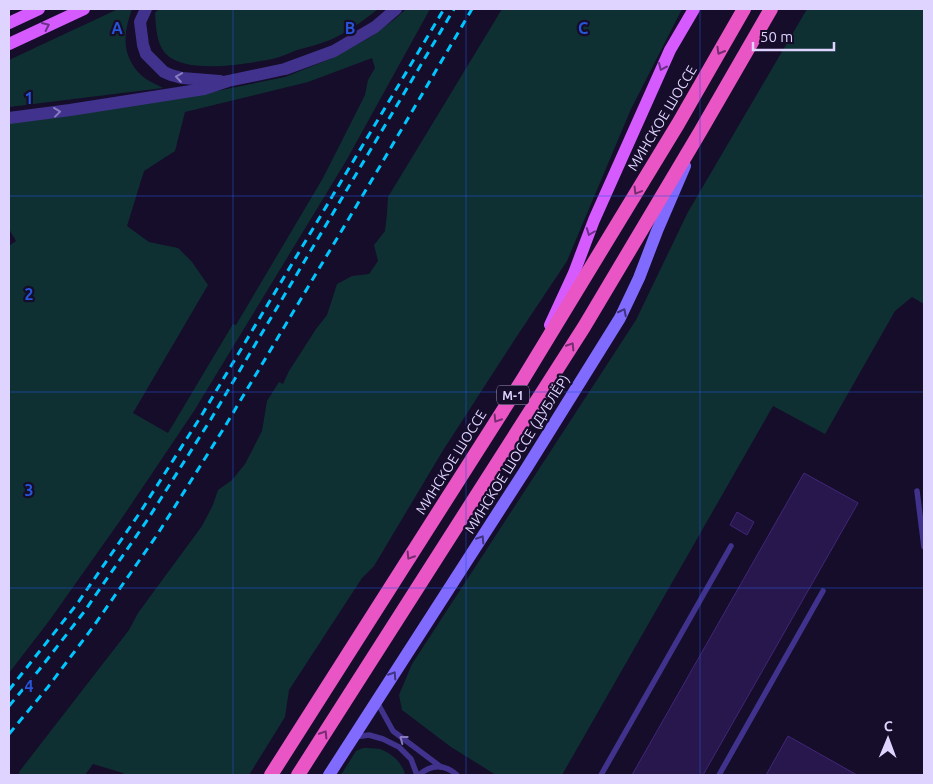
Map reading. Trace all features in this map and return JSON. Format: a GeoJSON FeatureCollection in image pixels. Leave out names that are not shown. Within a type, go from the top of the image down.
{"type":"FeatureCollection","features":[{"type":"Feature","properties":{"kind":"highway","name":"МИНСКОЕ ШОССЕ"},"geometry":{"type":"LineString","coordinates":[[271,775],[523,379],[678,124],[744,9]]}},
{"type":"Feature","properties":{"kind":"highway","name":"М-1"},"geometry":{"type":"LineString","coordinates":[[298,775],[584,327],[771,9]]}},
{"type":"Feature","properties":{"kind":"main road"},"geometry":{"type":"LineString","coordinates":[[9,23],[39,9]]}},
{"type":"Feature","properties":{"kind":"main road"},"geometry":{"type":"LineString","coordinates":[[9,44],[84,9]]}},
{"type":"Feature","properties":{"kind":"main road"},"geometry":{"type":"LineString","coordinates":[[523,379],[574,273],[594,220],[670,50],[694,9]]}},
{"type":"Feature","properties":{"kind":"main road","name":"МИНСКОЕ ШОССЕ (ДУБЛЁР)"},"geometry":{"type":"LineString","coordinates":[[329,775],[526,470],[620,318],[639,278],[657,231],[700,132]]}},
{"type":"Feature","properties":{"kind":"street"},"geometry":{"type":"LineString","coordinates":[[146,9],[140,22],[143,45],[146,54],[164,72],[182,78],[228,81]]}},
{"type":"Feature","properties":{"kind":"street"},"geometry":{"type":"LineString","coordinates":[[9,118],[204,89],[228,81],[285,69],[334,51],[375,27],[396,9]]}},
{"type":"Feature","properties":{"kind":"lane"},"geometry":{"type":"LineString","coordinates":[[917,491],[924,547]]}},
{"type":"Feature","properties":{"kind":"lane"},"geometry":{"type":"LineString","coordinates":[[601,775],[731,546]]}},
{"type":"Feature","properties":{"kind":"lane"},"geometry":{"type":"LineString","coordinates":[[719,775],[823,591]]}},
{"type":"Feature","properties":{"kind":"lane"},"geometry":{"type":"LineString","coordinates":[[376,701],[393,731],[441,767]]}},
{"type":"Feature","properties":{"kind":"lane"},"geometry":{"type":"LineString","coordinates":[[352,737],[369,735],[384,739],[399,747],[411,759],[418,775],[432,767],[449,769],[458,775]]}},
{"type":"Feature","properties":{"kind":"green space"},"geometry":{"type":"Polygon","coordinates":[[[118,9],[132,9],[126,36],[127,53],[130,61],[142,76],[163,88],[9,107],[9,60],[118,9]]]}},
{"type":"Feature","properties":{"kind":"green space"},"geometry":{"type":"Polygon","coordinates":[[[159,9],[378,9],[337,37],[282,56],[232,65],[200,66],[174,60],[162,49],[156,28],[155,13],[159,9]]]}},
{"type":"Feature","properties":{"kind":"green space"},"geometry":{"type":"Polygon","coordinates":[[[406,9],[430,9],[346,161],[194,411],[122,518],[49,621],[9,673],[9,246],[16,241],[9,229],[9,123],[197,95],[285,77],[330,59],[369,38],[406,9]],[[372,58],[308,82],[185,112],[175,151],[144,171],[127,226],[149,242],[178,248],[192,262],[208,285],[133,413],[168,433],[233,324],[236,325],[323,178],[365,95],[368,80],[375,68],[372,58]]]}},
{"type":"Feature","properties":{"kind":"green space"},"geometry":{"type":"Polygon","coordinates":[[[502,9],[682,9],[631,109],[567,261],[442,452],[374,566],[362,578],[289,690],[285,717],[249,775],[125,775],[93,764],[85,775],[20,775],[19,772],[129,630],[138,613],[202,526],[213,505],[218,490],[232,480],[245,464],[262,431],[267,401],[279,382],[283,384],[289,371],[327,315],[337,284],[352,276],[369,274],[378,261],[374,245],[385,231],[388,197],[502,9]]]}},
{"type":"Feature","properties":{"kind":"green space"},"geometry":{"type":"Polygon","coordinates":[[[807,9],[924,9],[924,304],[912,297],[895,311],[825,434],[773,406],[562,775],[496,775],[451,747],[402,710],[399,695],[412,664],[636,320],[688,212],[807,9]]]}},
{"type":"Feature","properties":{"kind":"green space"},"geometry":{"type":"Polygon","coordinates":[[[363,748],[380,749],[388,753],[396,759],[405,775],[341,775],[356,751],[363,748]]]}},
{"type":"Feature","properties":{"kind":"building"},"geometry":{"type":"Polygon","coordinates":[[[804,473],[858,503],[703,775],[632,775],[804,473]]]}},
{"type":"Feature","properties":{"kind":"building"},"geometry":{"type":"Polygon","coordinates":[[[737,512],[754,522],[747,535],[730,525],[737,512]]]}},
{"type":"Feature","properties":{"kind":"building"},"geometry":{"type":"Polygon","coordinates":[[[788,736],[857,775],[766,775],[788,736]]]}},
{"type":"Feature","properties":{"kind":"railway"},"geometry":{"type":"LineString","coordinates":[[9,690],[77,604],[141,511],[203,413],[444,9]]}},
{"type":"Feature","properties":{"kind":"railway"},"geometry":{"type":"LineString","coordinates":[[9,706],[84,612],[148,519],[211,419],[454,9]]}},
{"type":"Feature","properties":{"kind":"railway"},"geometry":{"type":"LineString","coordinates":[[9,734],[48,687],[93,627],[157,535],[224,428],[472,9]]}}]}
